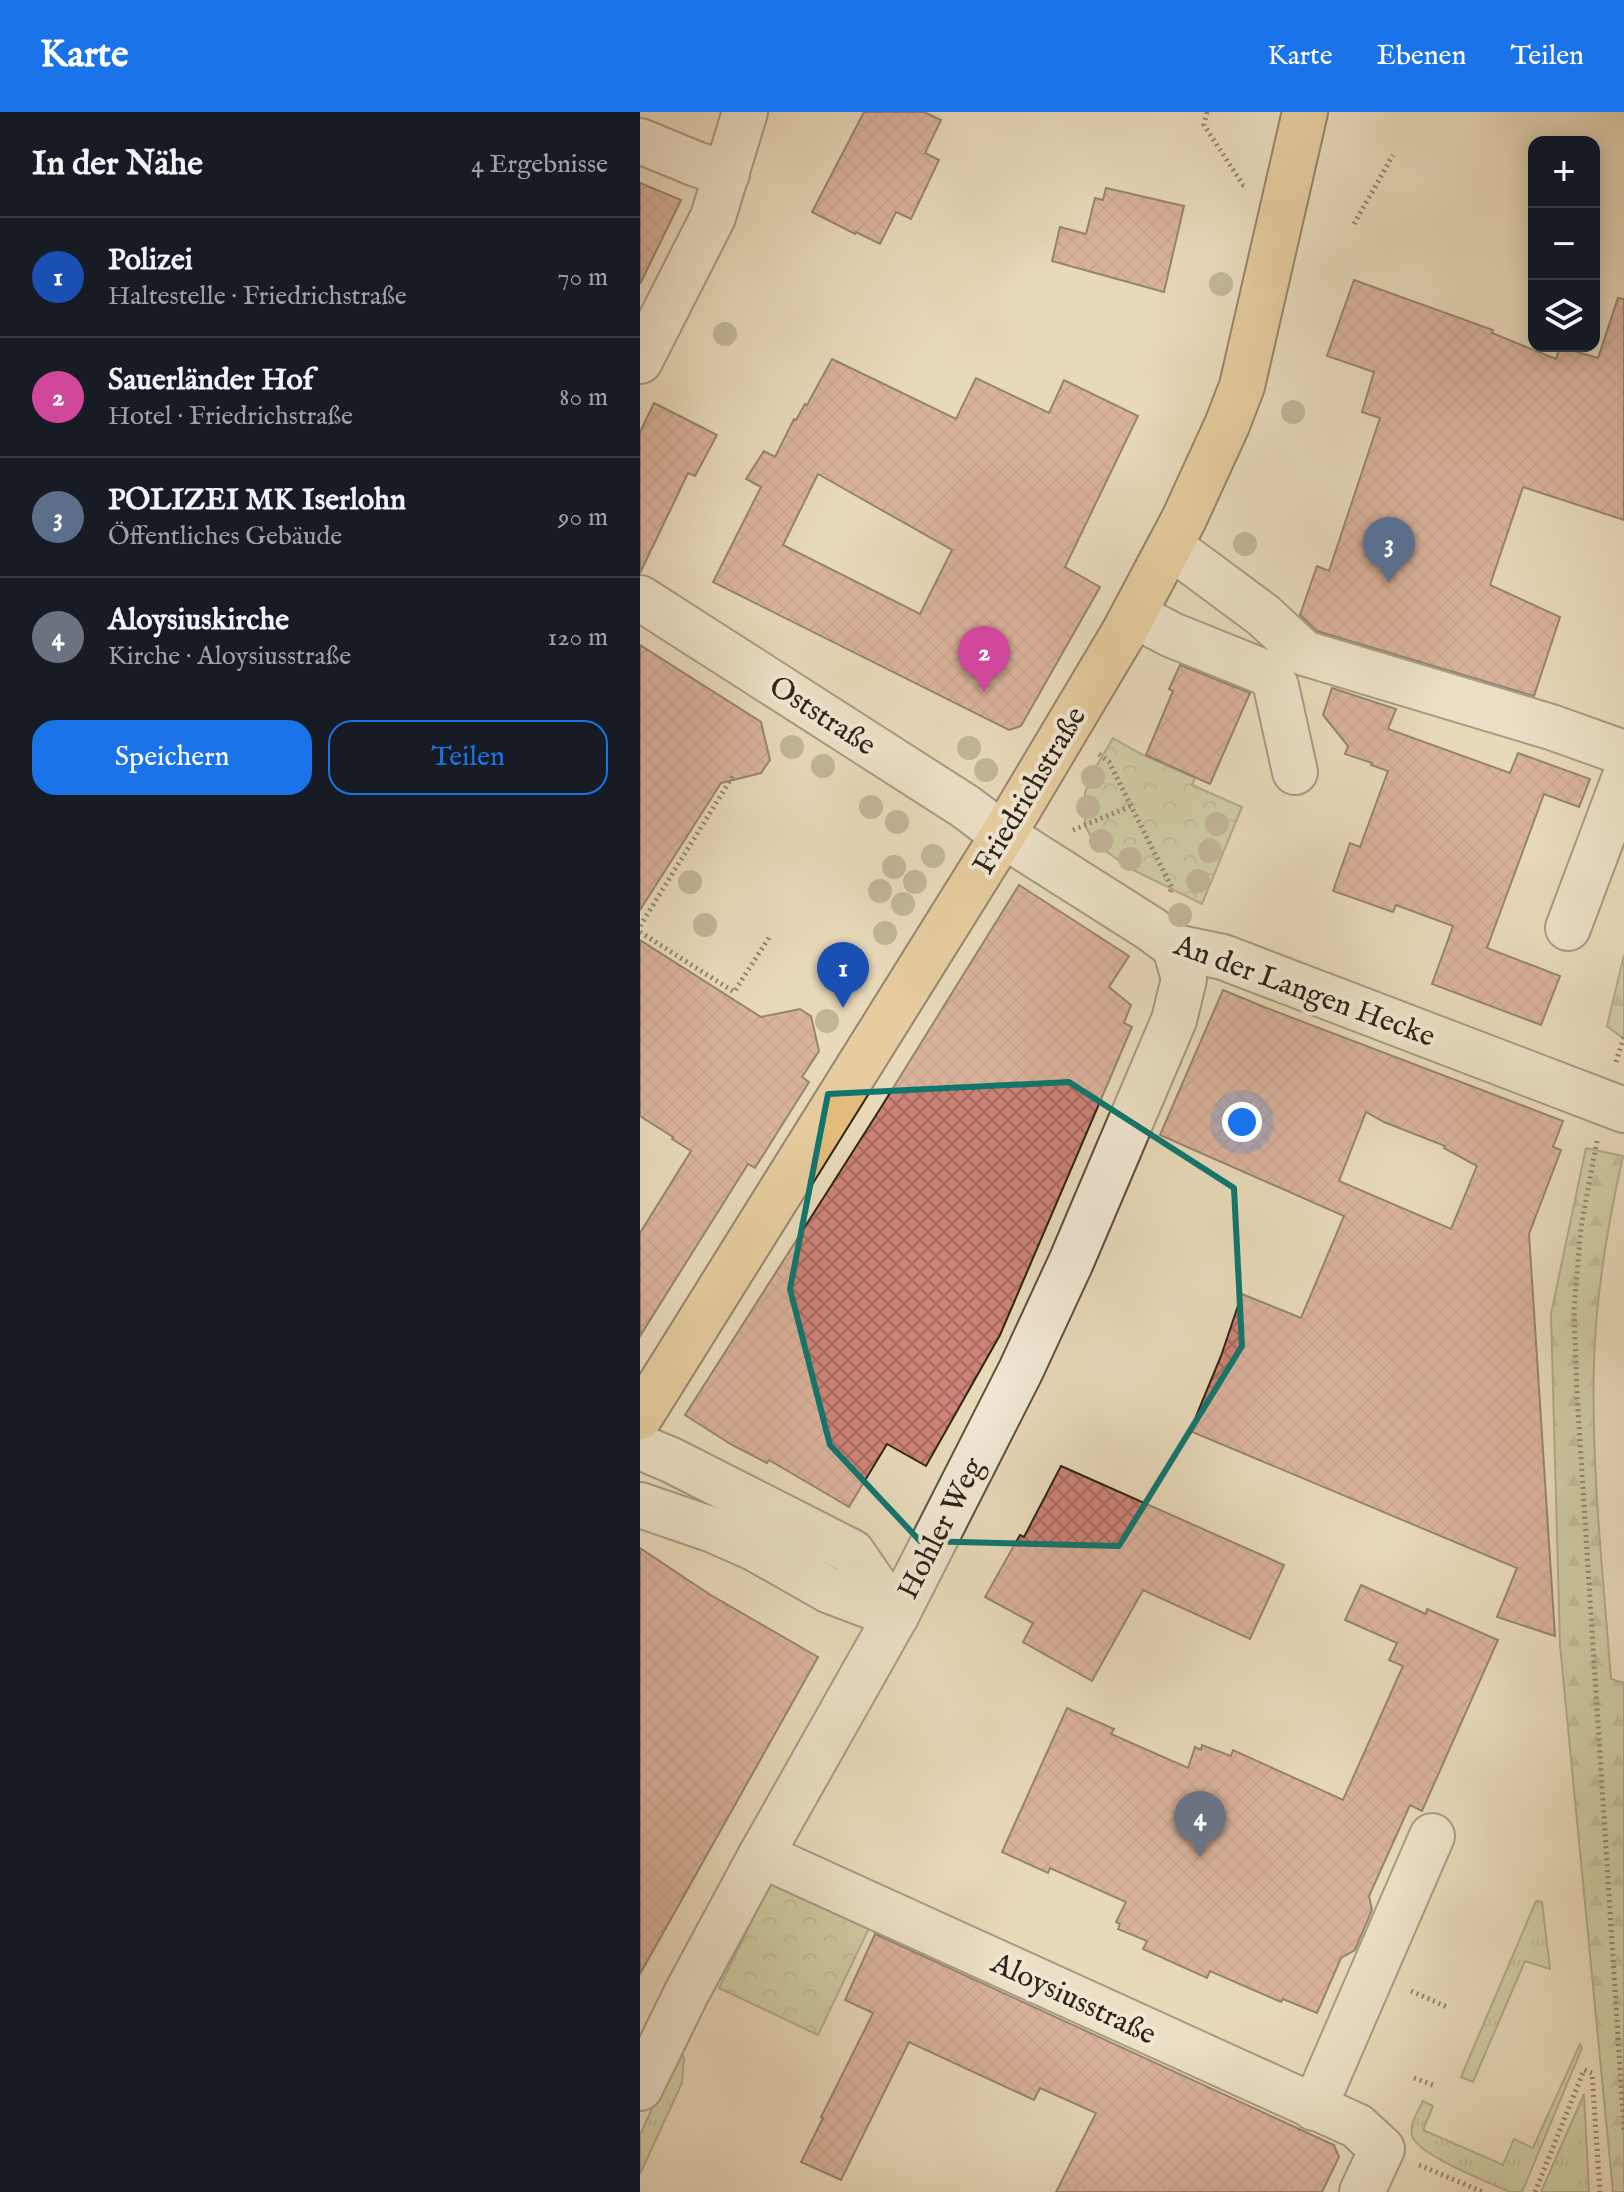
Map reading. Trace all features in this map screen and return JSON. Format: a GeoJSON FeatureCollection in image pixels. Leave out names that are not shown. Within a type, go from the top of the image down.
{"type":"FeatureCollection","features":[{"type":"Feature","properties":{"kind":"main road","name":"Friedrichstraße"},"geometry":{"type":"LineString","coordinates":[[640,1417],[1003,835],[1134,615],[1170,546],[1242,386],[1305,112]]}},
{"type":"Feature","properties":{"kind":"street"},"geometry":{"type":"LineString","coordinates":[[640,361],[713,217],[745,112]]}},
{"type":"Feature","properties":{"kind":"street"},"geometry":{"type":"LineString","coordinates":[[640,141],[727,174]]}},
{"type":"Feature","properties":{"kind":"street"},"geometry":{"type":"LineString","coordinates":[[1170,546],[1263,615],[1304,653],[1551,727],[1624,753]]}},
{"type":"Feature","properties":{"kind":"street","name":"Oststraße"},"geometry":{"type":"LineString","coordinates":[[640,598],[966,807],[1003,835]]}},
{"type":"Feature","properties":{"kind":"street"},"geometry":{"type":"LineString","coordinates":[[1134,615],[1172,635],[1269,674],[1276,686],[1295,772]]}},
{"type":"Feature","properties":{"kind":"street"},"geometry":{"type":"LineString","coordinates":[[1568,928],[1624,779]]}},
{"type":"Feature","properties":{"kind":"street","name":"An der Langen Hecke"},"geometry":{"type":"LineString","coordinates":[[1003,835],[1175,947],[1223,957],[1614,1106]]}},
{"type":"Feature","properties":{"kind":"street","name":"Hohler Weg"},"geometry":{"type":"LineString","coordinates":[[640,2088],[686,1994],[761,1855],[896,1616],[1021,1370],[1071,1262],[1174,1020],[1184,979],[1175,947]]}},
{"type":"Feature","properties":{"kind":"street"},"geometry":{"type":"LineString","coordinates":[[640,1447],[852,1552],[896,1616]]}},
{"type":"Feature","properties":{"kind":"street"},"geometry":{"type":"LineString","coordinates":[[640,1505],[713,1530],[754,1548],[830,1591],[896,1616]]}},
{"type":"Feature","properties":{"kind":"street"},"geometry":{"type":"LineString","coordinates":[[1314,2108],[1432,1836]]}},
{"type":"Feature","properties":{"kind":"street","name":"Aloysiusstraße"},"geometry":{"type":"LineString","coordinates":[[761,1855],[1357,2126],[1382,2149]]}},
{"type":"Feature","properties":{"kind":"street"},"geometry":{"type":"LineString","coordinates":[[1362,2192],[1382,2149]]}},
{"type":"Feature","properties":{"kind":"path"},"geometry":{"type":"LineString","coordinates":[[1207,112],[1204,125],[1243,185],[1286,197]]}},
{"type":"Feature","properties":{"kind":"path"},"geometry":{"type":"LineString","coordinates":[[1354,224],[1393,155]]}},
{"type":"Feature","properties":{"kind":"path"},"geometry":{"type":"LineString","coordinates":[[1102,757],[1109,762],[1172,888]]}},
{"type":"Feature","properties":{"kind":"path"},"geometry":{"type":"LineString","coordinates":[[640,926],[734,774]]}},
{"type":"Feature","properties":{"kind":"path"},"geometry":{"type":"LineString","coordinates":[[1069,832],[1131,806]]}},
{"type":"Feature","properties":{"kind":"path"},"geometry":{"type":"LineString","coordinates":[[640,932],[734,992],[770,936]]}},
{"type":"Feature","properties":{"kind":"path"},"geometry":{"type":"LineString","coordinates":[[1614,1106],[1581,1227],[1574,1309],[1624,2130]]}},
{"type":"Feature","properties":{"kind":"path"},"geometry":{"type":"LineString","coordinates":[[1404,1988],[1447,2007]]}},
{"type":"Feature","properties":{"kind":"path"},"geometry":{"type":"LineString","coordinates":[[1535,2192],[1584,2070],[1592,2073],[1600,2192]]}},
{"type":"Feature","properties":{"kind":"path"},"geometry":{"type":"LineString","coordinates":[[1414,2078],[1436,2086]]}},
{"type":"Feature","properties":{"kind":"path"},"geometry":{"type":"LineString","coordinates":[[1382,2149],[1483,2192]]}},
{"type":"Feature","properties":{"kind":"highlighted area"},"geometry":{"type":"Polygon","coordinates":[[[1069,1082],[1234,1188],[1242,1346],[1119,1546],[920,1541],[830,1445],[790,1289],[828,1094],[1069,1082]]]}},
{"type":"Feature","properties":{"kind":"green space"},"geometry":{"type":"Polygon","coordinates":[[[1113,738],[1195,778],[1192,785],[1242,807],[1202,904],[1131,869],[1094,843],[1085,825],[1085,793],[1091,775],[1113,738]]]}},
{"type":"Feature","properties":{"kind":"green space"},"geometry":{"type":"Polygon","coordinates":[[[1624,955],[1624,1039],[1607,1026],[1624,955]]]}},
{"type":"Feature","properties":{"kind":"green space"},"geometry":{"type":"Polygon","coordinates":[[[1586,1148],[1623,1156],[1600,1283],[1595,1335],[1594,1441],[1611,1679],[1624,1683],[1624,2192],[1613,2192],[1560,1645],[1551,1314],[1586,1148]]]}},
{"type":"Feature","properties":{"kind":"green space"},"geometry":{"type":"Polygon","coordinates":[[[772,1879],[870,1926],[818,2035],[719,1988],[772,1879]]]}},
{"type":"Feature","properties":{"kind":"green space"},"geometry":{"type":"Polygon","coordinates":[[[1536,1901],[1542,1902],[1550,1969],[1525,1961],[1473,2082],[1461,2077],[1536,1901]]]}},
{"type":"Feature","properties":{"kind":"green space"},"geometry":{"type":"Polygon","coordinates":[[[1580,2044],[1582,2048],[1522,2192],[1510,2192],[1456,2168],[1427,2152],[1412,2136],[1413,2123],[1423,2101],[1433,2106],[1423,2130],[1503,2165],[1514,2139],[1533,2148],[1580,2044]]]}},
{"type":"Feature","properties":{"kind":"green space"},"geometry":{"type":"Polygon","coordinates":[[[679,2049],[684,2058],[682,2083],[640,2174],[640,2135],[679,2049]]]}},
{"type":"Feature","properties":{"kind":"green space"},"geometry":{"type":"Polygon","coordinates":[[[1584,2094],[1589,2192],[1541,2192],[1584,2094]]]}},
{"type":"Feature","properties":{"kind":"building"},"geometry":{"type":"Polygon","coordinates":[[[864,112],[924,112],[941,120],[925,153],[939,160],[911,219],[896,212],[880,244],[812,212],[864,112]]]}},
{"type":"Feature","properties":{"kind":"building"},"geometry":{"type":"Polygon","coordinates":[[[640,183],[681,200],[640,284],[640,183]]]}},
{"type":"Feature","properties":{"kind":"building"},"geometry":{"type":"Polygon","coordinates":[[[1106,188],[1184,206],[1164,292],[1052,261],[1060,227],[1086,234],[1095,198],[1103,200],[1106,188]]]}},
{"type":"Feature","properties":{"kind":"building"},"geometry":{"type":"Polygon","coordinates":[[[1354,280],[1493,330],[1492,333],[1528,348],[1528,352],[1539,352],[1556,359],[1558,352],[1577,352],[1598,358],[1618,298],[1624,299],[1624,520],[1523,487],[1490,585],[1560,617],[1534,696],[1317,631],[1300,615],[1317,566],[1329,571],[1380,418],[1362,412],[1374,372],[1327,356],[1354,280]]]}},
{"type":"Feature","properties":{"kind":"building"},"geometry":{"type":"Polygon","coordinates":[[[832,359],[956,419],[976,378],[1049,413],[1064,380],[1138,416],[1065,567],[1100,587],[1021,726],[1009,730],[713,582],[761,487],[746,479],[764,451],[775,457],[794,419],[807,405],[832,359]],[[818,474],[783,545],[920,614],[952,550],[818,474]]]}},
{"type":"Feature","properties":{"kind":"building"},"geometry":{"type":"Polygon","coordinates":[[[654,403],[717,435],[695,476],[688,473],[640,573],[640,432],[654,403]]]}},
{"type":"Feature","properties":{"kind":"building"},"geometry":{"type":"Polygon","coordinates":[[[640,645],[761,722],[770,760],[761,773],[721,783],[640,910],[640,645]]]}},
{"type":"Feature","properties":{"kind":"building"},"geometry":{"type":"Polygon","coordinates":[[[1180,665],[1250,693],[1210,784],[1146,755],[1173,691],[1169,689],[1180,665]]]}},
{"type":"Feature","properties":{"kind":"building"},"geometry":{"type":"Polygon","coordinates":[[[1332,688],[1396,709],[1388,729],[1510,773],[1518,753],[1590,779],[1579,807],[1544,794],[1487,948],[1560,976],[1541,1025],[1432,984],[1453,926],[1396,905],[1393,912],[1333,891],[1350,843],[1360,847],[1388,771],[1345,754],[1348,746],[1323,715],[1332,688]]]}},
{"type":"Feature","properties":{"kind":"building"},"geometry":{"type":"Polygon","coordinates":[[[1019,885],[1129,956],[1109,987],[1131,1005],[1124,1023],[1132,1027],[1000,1335],[926,1466],[887,1444],[849,1507],[769,1460],[767,1463],[732,1445],[685,1415],[1019,885]]]}},
{"type":"Feature","properties":{"kind":"building"},"geometry":{"type":"Polygon","coordinates":[[[640,940],[761,1017],[800,1009],[811,1016],[819,1051],[802,1077],[809,1082],[755,1168],[748,1164],[640,1336],[640,1233],[691,1151],[640,1116],[640,940]]]}},
{"type":"Feature","properties":{"kind":"building"},"geometry":{"type":"Polygon","coordinates":[[[1223,990],[1563,1121],[1553,1147],[1561,1150],[1529,1234],[1555,1636],[1497,1617],[1517,1568],[1190,1431],[1242,1294],[1301,1318],[1344,1216],[1160,1135],[1223,990]],[[1366,1112],[1339,1181],[1451,1229],[1477,1166],[1445,1146],[1366,1112]]]}},
{"type":"Feature","properties":{"kind":"building"},"geometry":{"type":"Polygon","coordinates":[[[1061,1466],[1284,1565],[1250,1639],[1143,1590],[1092,1681],[1023,1642],[1033,1623],[985,1597],[1020,1535],[1024,1537],[1061,1466]]]}},
{"type":"Feature","properties":{"kind":"building"},"geometry":{"type":"Polygon","coordinates":[[[640,1548],[709,1594],[818,1657],[640,1974],[640,1548]]]}},
{"type":"Feature","properties":{"kind":"building"},"geometry":{"type":"Polygon","coordinates":[[[1361,1585],[1426,1614],[1427,1609],[1498,1640],[1422,1811],[1410,1805],[1369,1896],[1372,1910],[1355,1950],[1341,1958],[1317,2013],[1283,1999],[1281,2002],[1210,1971],[1207,1978],[1143,1949],[1147,1941],[1118,1929],[1120,1924],[1116,1922],[1126,1902],[1050,1868],[1048,1873],[1002,1852],[1067,1708],[1114,1729],[1111,1734],[1188,1768],[1195,1747],[1201,1750],[1202,1745],[1231,1756],[1233,1750],[1343,1800],[1403,1666],[1389,1660],[1397,1643],[1345,1620],[1361,1585]]]}},
{"type":"Feature","properties":{"kind":"building"},"geometry":{"type":"Polygon","coordinates":[[[875,1934],[1334,2145],[1339,2157],[1322,2192],[1056,2192],[1096,2113],[1040,2088],[1034,2100],[909,2042],[841,2180],[801,2162],[873,2013],[845,2000],[875,1934]]]}},
{"type":"Feature","properties":{"kind":"place","name":"POLIZEI MK Iserlohn"},"geometry":{"type":"Point","coordinates":[1389,583]}},
{"type":"Feature","properties":{"kind":"place","name":"Sauerländer Hof"},"geometry":{"type":"Point","coordinates":[984,692]}},
{"type":"Feature","properties":{"kind":"place","name":"Polizei"},"geometry":{"type":"Point","coordinates":[843,1008]}},
{"type":"Feature","properties":{"kind":"place","name":"Aloysiuskirche"},"geometry":{"type":"Point","coordinates":[1200,1857]}}]}
